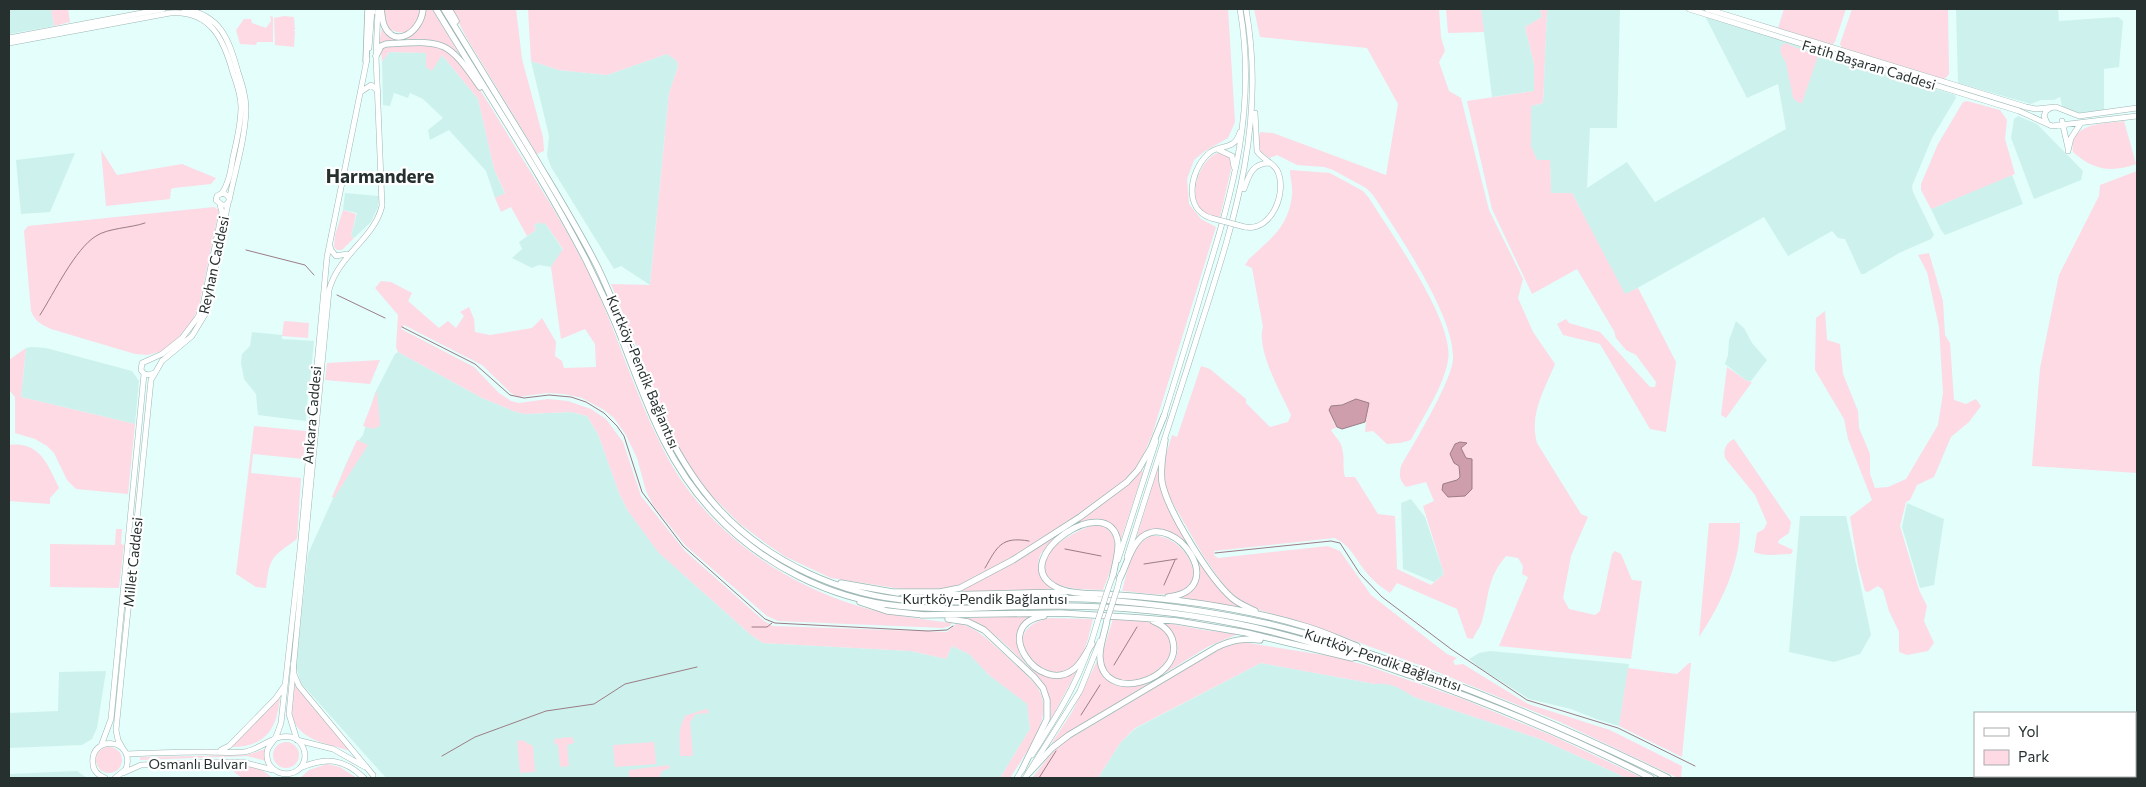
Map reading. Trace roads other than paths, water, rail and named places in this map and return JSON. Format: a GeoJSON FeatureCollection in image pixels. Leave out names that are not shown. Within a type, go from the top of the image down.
{"type":"FeatureCollection","features":[{"type":"Feature","properties":{"kind":"highway"},"geometry":{"type":"LineString","coordinates":[[374,9],[385,28],[393,35],[402,36],[412,33],[418,27],[423,9]]}},
{"type":"Feature","properties":{"kind":"highway"},"geometry":{"type":"LineString","coordinates":[[366,61],[374,9]]}},
{"type":"Feature","properties":{"kind":"highway","name":"Kurtköy-Pendik Bağlantısı"},"geometry":{"type":"LineString","coordinates":[[436,9],[501,115],[586,261],[618,329],[651,415],[669,453],[687,482],[714,514],[739,538],[760,553],[804,579],[844,594],[898,606],[935,609],[1059,606],[1125,608],[1189,616],[1276,632],[1333,648],[1533,723],[1651,778]]}},
{"type":"Feature","properties":{"kind":"highway","name":"Kurtköy-Pendik Bağlantısı"},"geometry":{"type":"LineString","coordinates":[[444,9],[576,228],[597,267],[656,412],[690,475],[719,509],[742,531],[783,560],[829,582],[878,596],[915,601],[1086,599],[1189,608],[1272,625],[1372,654],[1548,721],[1668,778]]}},
{"type":"Feature","properties":{"kind":"highway"},"geometry":{"type":"LineString","coordinates":[[449,9],[473,56]]}},
{"type":"Feature","properties":{"kind":"highway"},"geometry":{"type":"LineString","coordinates":[[376,56],[381,46],[386,44],[426,42],[445,47],[462,62],[501,115]]}},
{"type":"Feature","properties":{"kind":"highway"},"geometry":{"type":"LineString","coordinates":[[894,592],[940,592],[960,588],[1013,560],[1067,526],[1128,482],[1145,460],[1164,416]]}},
{"type":"Feature","properties":{"kind":"highway"},"geometry":{"type":"LineString","coordinates":[[1165,440],[1162,472],[1166,495],[1190,540],[1231,597],[1239,604],[1271,617]]}},
{"type":"Feature","properties":{"kind":"highway"},"geometry":{"type":"LineString","coordinates":[[1080,592],[1055,587],[1042,574],[1040,565],[1052,546],[1075,528],[1093,521],[1103,522],[1113,529],[1118,543],[1113,575]]}},
{"type":"Feature","properties":{"kind":"highway"},"geometry":{"type":"LineString","coordinates":[[1120,578],[1133,548],[1141,538],[1157,532],[1173,537],[1183,544],[1192,555],[1196,562],[1197,574],[1193,585],[1183,594],[1158,598]]}},
{"type":"Feature","properties":{"kind":"highway"},"geometry":{"type":"LineString","coordinates":[[829,582],[929,596],[1080,592],[1199,603],[1271,617],[1305,626],[1358,646],[1372,654]]}},
{"type":"Feature","properties":{"kind":"highway"},"geometry":{"type":"LineString","coordinates":[[844,594],[861,603],[888,611],[968,622],[977,625],[1034,677],[1043,688],[1047,700],[1047,719],[1022,770]]}},
{"type":"Feature","properties":{"kind":"highway"},"geometry":{"type":"LineString","coordinates":[[921,615],[1061,613],[1141,618],[1229,630],[1395,670]]}},
{"type":"Feature","properties":{"kind":"highway"},"geometry":{"type":"LineString","coordinates":[[1061,613],[1039,617],[1025,627],[1020,634],[1020,649],[1030,663],[1048,674],[1066,674],[1080,663],[1092,644]]}},
{"type":"Feature","properties":{"kind":"highway"},"geometry":{"type":"LineString","coordinates":[[1107,620],[1100,653],[1102,667],[1112,680],[1118,683],[1131,684],[1154,676],[1167,665],[1173,654],[1173,639],[1166,629],[1155,622],[1141,618]]}},
{"type":"Feature","properties":{"kind":"highway"},"geometry":{"type":"LineString","coordinates":[[1027,776],[1052,748],[1068,735],[1217,646],[1244,638],[1281,642]]}},
{"type":"Feature","properties":{"kind":"main road","name":"Reyhan Caddesi"},"geometry":{"type":"LineString","coordinates":[[151,14],[164,9]]}},
{"type":"Feature","properties":{"kind":"main road","name":"Reyhan Caddesi"},"geometry":{"type":"LineString","coordinates":[[155,371],[162,361],[192,336],[207,311],[244,124],[245,103],[229,42],[222,31],[205,16],[184,9]]}},
{"type":"Feature","properties":{"kind":"main road","name":"Ankara Caddesi"},"geometry":{"type":"LineString","coordinates":[[297,740],[289,714],[327,299],[334,274],[350,252],[374,226],[382,206],[374,9]]}},
{"type":"Feature","properties":{"kind":"main road"},"geometry":{"type":"LineString","coordinates":[[1017,778],[1068,699],[1092,644],[1098,620],[1164,416],[1230,196],[1245,115],[1246,73],[1244,33],[1240,9]]}},
{"type":"Feature","properties":{"kind":"main road"},"geometry":{"type":"LineString","coordinates":[[1245,115],[1236,141],[1228,147],[1210,152],[1199,166],[1194,178],[1192,193],[1197,210],[1211,218],[1254,228],[1268,218],[1276,207],[1280,191],[1280,181],[1277,170],[1258,154],[1256,148],[1253,68],[1246,9]]}},
{"type":"Feature","properties":{"kind":"main road","name":"Fatih Başaran Caddesi"},"geometry":{"type":"LineString","coordinates":[[1690,9],[2018,110],[2047,124]]}},
{"type":"Feature","properties":{"kind":"main road","name":"Fatih Başaran Caddesi"},"geometry":{"type":"LineString","coordinates":[[1707,9],[2026,107],[2036,109],[2050,107]]}},
{"type":"Feature","properties":{"kind":"main road","name":"Reyhan Caddesi"},"geometry":{"type":"LineString","coordinates":[[10,41],[151,14],[183,13],[195,16],[208,24],[225,45],[239,83],[241,117],[228,180],[222,193],[216,198],[222,212],[201,311],[188,334],[162,354],[149,359]]}},
{"type":"Feature","properties":{"kind":"main road"},"geometry":{"type":"LineString","coordinates":[[9,48],[10,41]]}},
{"type":"Feature","properties":{"kind":"main road","name":"Ankara Caddesi"},"geometry":{"type":"LineString","coordinates":[[275,740],[281,723],[300,550],[322,302],[330,239],[366,61]]}},
{"type":"Feature","properties":{"kind":"main road"},"geometry":{"type":"LineString","coordinates":[[1231,230],[1250,140],[1253,68]]}},
{"type":"Feature","properties":{"kind":"main road"},"geometry":{"type":"LineString","coordinates":[[361,92],[371,85],[378,92]]}},
{"type":"Feature","properties":{"kind":"main road"},"geometry":{"type":"LineString","coordinates":[[2137,108],[2080,116],[2050,107],[2046,110],[2044,116],[2047,124],[2055,126],[2062,123],[2081,123],[2137,116]]}},
{"type":"Feature","properties":{"kind":"main road"},"geometry":{"type":"LineString","coordinates":[[2058,108],[2063,115],[2062,123],[2068,151],[2071,138],[2081,123]]}},
{"type":"Feature","properties":{"kind":"main road"},"geometry":{"type":"LineString","coordinates":[[1216,149],[1228,152],[1234,159],[1230,196]]}},
{"type":"Feature","properties":{"kind":"main road"},"geometry":{"type":"LineString","coordinates":[[1027,776],[1080,691],[1117,590],[1251,171],[1259,164],[1270,163]]}},
{"type":"Feature","properties":{"kind":"main road"},"geometry":{"type":"LineString","coordinates":[[220,205],[228,201],[227,195],[222,193]]}},
{"type":"Feature","properties":{"kind":"main road"},"geometry":{"type":"LineString","coordinates":[[330,239],[331,250],[334,254],[342,256],[350,252]]}},
{"type":"Feature","properties":{"kind":"main road"},"geometry":{"type":"LineString","coordinates":[[149,359],[156,364],[155,371],[149,375],[143,373],[142,363],[149,359]]}},
{"type":"Feature","properties":{"kind":"main road","name":"Millet Caddesi"},"geometry":{"type":"LineString","coordinates":[[125,751],[118,740],[116,730],[146,425],[151,380],[155,371]]}},
{"type":"Feature","properties":{"kind":"main road","name":"Millet Caddesi"},"geometry":{"type":"LineString","coordinates":[[103,778],[96,772],[92,762],[95,752],[101,746],[111,719],[143,373]]}},
{"type":"Feature","properties":{"kind":"main road"},"geometry":{"type":"LineString","coordinates":[[293,664],[294,674],[299,686],[374,777]]}},
{"type":"Feature","properties":{"kind":"main road"},"geometry":{"type":"LineString","coordinates":[[116,668],[122,669]]}},
{"type":"Feature","properties":{"kind":"main road"},"geometry":{"type":"LineString","coordinates":[[214,752],[229,746],[276,698],[285,685]]}},
{"type":"Feature","properties":{"kind":"main road"},"geometry":{"type":"LineString","coordinates":[[278,778],[268,762],[267,753],[270,744],[285,736],[333,749],[357,761],[374,777]]}},
{"type":"Feature","properties":{"kind":"main road","name":"Osmanlı Bulvarı"},"geometry":{"type":"LineString","coordinates":[[101,746],[114,744],[125,751],[246,752],[275,740]]}},
{"type":"Feature","properties":{"kind":"main road"},"geometry":{"type":"LineString","coordinates":[[296,778],[305,755],[302,745],[297,740]]}},
{"type":"Feature","properties":{"kind":"main road"},"geometry":{"type":"LineString","coordinates":[[119,777],[128,764],[125,751]]}},
{"type":"Feature","properties":{"kind":"main road"},"geometry":{"type":"LineString","coordinates":[[273,770],[284,774],[295,772],[300,768],[318,762],[332,760],[349,766],[364,778]]}},
{"type":"Feature","properties":{"kind":"main road","name":"Osmanlı Bulvarı"},"geometry":{"type":"LineString","coordinates":[[119,777],[140,764],[242,762],[273,770]]}},
{"type":"Feature","properties":{"kind":"waterway"},"geometry":{"type":"LineString","coordinates":[[40,315],[65,272],[88,242],[101,233],[145,223]]}},
{"type":"Feature","properties":{"kind":"waterway"},"geometry":{"type":"LineString","coordinates":[[246,250],[305,265],[314,275]]}},
{"type":"Feature","properties":{"kind":"waterway"},"geometry":{"type":"LineString","coordinates":[[337,295],[385,318]]}},
{"type":"Feature","properties":{"kind":"waterway"},"geometry":{"type":"LineString","coordinates":[[402,327],[475,364],[510,395],[524,398],[549,395],[571,397],[586,402],[604,413],[624,436],[642,492],[683,546],[765,619],[775,623],[928,631],[947,630],[953,626]]}},
{"type":"Feature","properties":{"kind":"waterway"},"geometry":{"type":"LineString","coordinates":[[985,568],[1001,545],[1012,540],[1029,541]]}},
{"type":"Feature","properties":{"kind":"waterway"},"geometry":{"type":"LineString","coordinates":[[1215,553],[1331,541],[1340,543],[1360,574],[1382,597],[1451,649],[1527,700],[1618,728],[1695,766]]}},
{"type":"Feature","properties":{"kind":"waterway"},"geometry":{"type":"LineString","coordinates":[[1065,549],[1101,556]]}},
{"type":"Feature","properties":{"kind":"waterway"},"geometry":{"type":"LineString","coordinates":[[1144,564],[1177,559]]}},
{"type":"Feature","properties":{"kind":"waterway"},"geometry":{"type":"LineString","coordinates":[[1164,585],[1175,560]]}},
{"type":"Feature","properties":{"kind":"waterway"},"geometry":{"type":"LineString","coordinates":[[752,627],[767,627],[772,623]]}},
{"type":"Feature","properties":{"kind":"waterway"},"geometry":{"type":"LineString","coordinates":[[1114,665],[1137,627]]}},
{"type":"Feature","properties":{"kind":"waterway"},"geometry":{"type":"LineString","coordinates":[[442,756],[475,737],[546,711],[594,704],[625,684],[697,667]]}},
{"type":"Feature","properties":{"kind":"waterway"},"geometry":{"type":"LineString","coordinates":[[1081,715],[1100,685]]}},
{"type":"Feature","properties":{"kind":"waterway"},"geometry":{"type":"LineString","coordinates":[[1039,778],[1056,751]]}},
{"type":"Feature","properties":{"kind":"district","name":"Harmandere"},"geometry":{"type":"Point","coordinates":[380,176]}}]}
